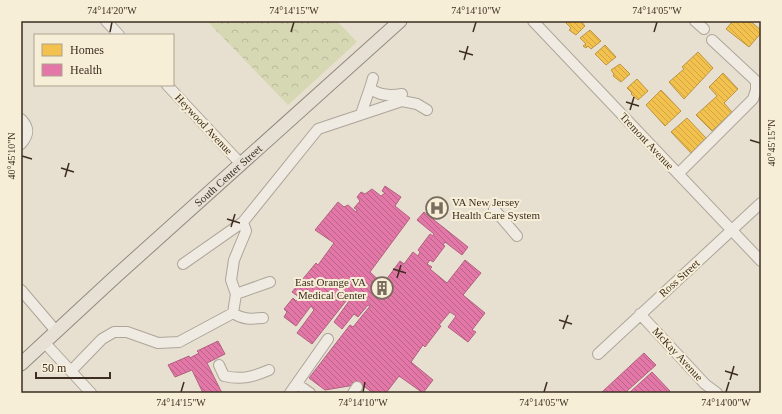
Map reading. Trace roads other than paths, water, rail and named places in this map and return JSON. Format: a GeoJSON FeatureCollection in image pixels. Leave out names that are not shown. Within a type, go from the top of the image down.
{"type":"FeatureCollection","features":[{"type":"Feature","properties":{"kind":"main road","name":"South Center Street"},"geometry":{"type":"LineString","coordinates":[[21,364],[400,21]]}},
{"type":"Feature","properties":{"kind":"street"},"geometry":{"type":"LineString","coordinates":[[106,21],[118,34]]}},
{"type":"Feature","properties":{"kind":"street","name":"Tremont Avenue"},"geometry":{"type":"LineString","coordinates":[[533,21],[731,232],[761,261]]}},
{"type":"Feature","properties":{"kind":"street"},"geometry":{"type":"LineString","coordinates":[[695,21],[704,29]]}},
{"type":"Feature","properties":{"kind":"street"},"geometry":{"type":"LineString","coordinates":[[678,174],[753,99],[756,90],[756,81],[712,40]]}},
{"type":"Feature","properties":{"kind":"street"},"geometry":{"type":"LineString","coordinates":[[361,114],[371,83],[375,93],[390,96],[402,94]]}},
{"type":"Feature","properties":{"kind":"street","name":"Heywood Avenue"},"geometry":{"type":"LineString","coordinates":[[167,86],[241,164]]}},
{"type":"Feature","properties":{"kind":"street"},"geometry":{"type":"LineString","coordinates":[[183,264],[243,222],[318,129],[402,101],[417,104],[427,110]]}},
{"type":"Feature","properties":{"kind":"street"},"geometry":{"type":"LineString","coordinates":[[21,119],[28,126],[28,134],[21,144]]}},
{"type":"Feature","properties":{"kind":"street","name":"Ross Street"},"geometry":{"type":"LineString","coordinates":[[598,354],[761,203]]}},
{"type":"Feature","properties":{"kind":"street"},"geometry":{"type":"LineString","coordinates":[[494,210],[518,236]]}},
{"type":"Feature","properties":{"kind":"street"},"geometry":{"type":"LineString","coordinates":[[233,313],[236,294],[230,280],[234,260],[246,231],[243,222]]}},
{"type":"Feature","properties":{"kind":"street"},"geometry":{"type":"LineString","coordinates":[[236,294],[270,282]]}},
{"type":"Feature","properties":{"kind":"street"},"geometry":{"type":"LineString","coordinates":[[21,290],[56,331]]}},
{"type":"Feature","properties":{"kind":"street"},"geometry":{"type":"LineString","coordinates":[[233,313],[238,317],[249,320],[263,318]]}},
{"type":"Feature","properties":{"kind":"street"},"geometry":{"type":"LineString","coordinates":[[71,371],[102,339],[114,332],[127,332],[158,343],[179,342],[233,313]]}},
{"type":"Feature","properties":{"kind":"street","name":"McKay Avenue"},"geometry":{"type":"LineString","coordinates":[[640,314],[705,384],[717,393]]}},
{"type":"Feature","properties":{"kind":"street"},"geometry":{"type":"LineString","coordinates":[[290,393],[328,339]]}},
{"type":"Feature","properties":{"kind":"street"},"geometry":{"type":"LineString","coordinates":[[44,342],[91,393]]}},
{"type":"Feature","properties":{"kind":"street"},"geometry":{"type":"LineString","coordinates":[[219,365],[224,376],[237,379],[252,378],[269,370]]}},
{"type":"Feature","properties":{"kind":"street"},"geometry":{"type":"LineString","coordinates":[[297,384],[310,393]]}},
{"type":"Feature","properties":{"kind":"place","name":"VA New Jersey Health Care System"},"geometry":{"type":"Point","coordinates":[437,208]}},
{"type":"Feature","properties":{"kind":"place","name":"East Orange VA Medical Center"},"geometry":{"type":"Point","coordinates":[382,288]}}]}
